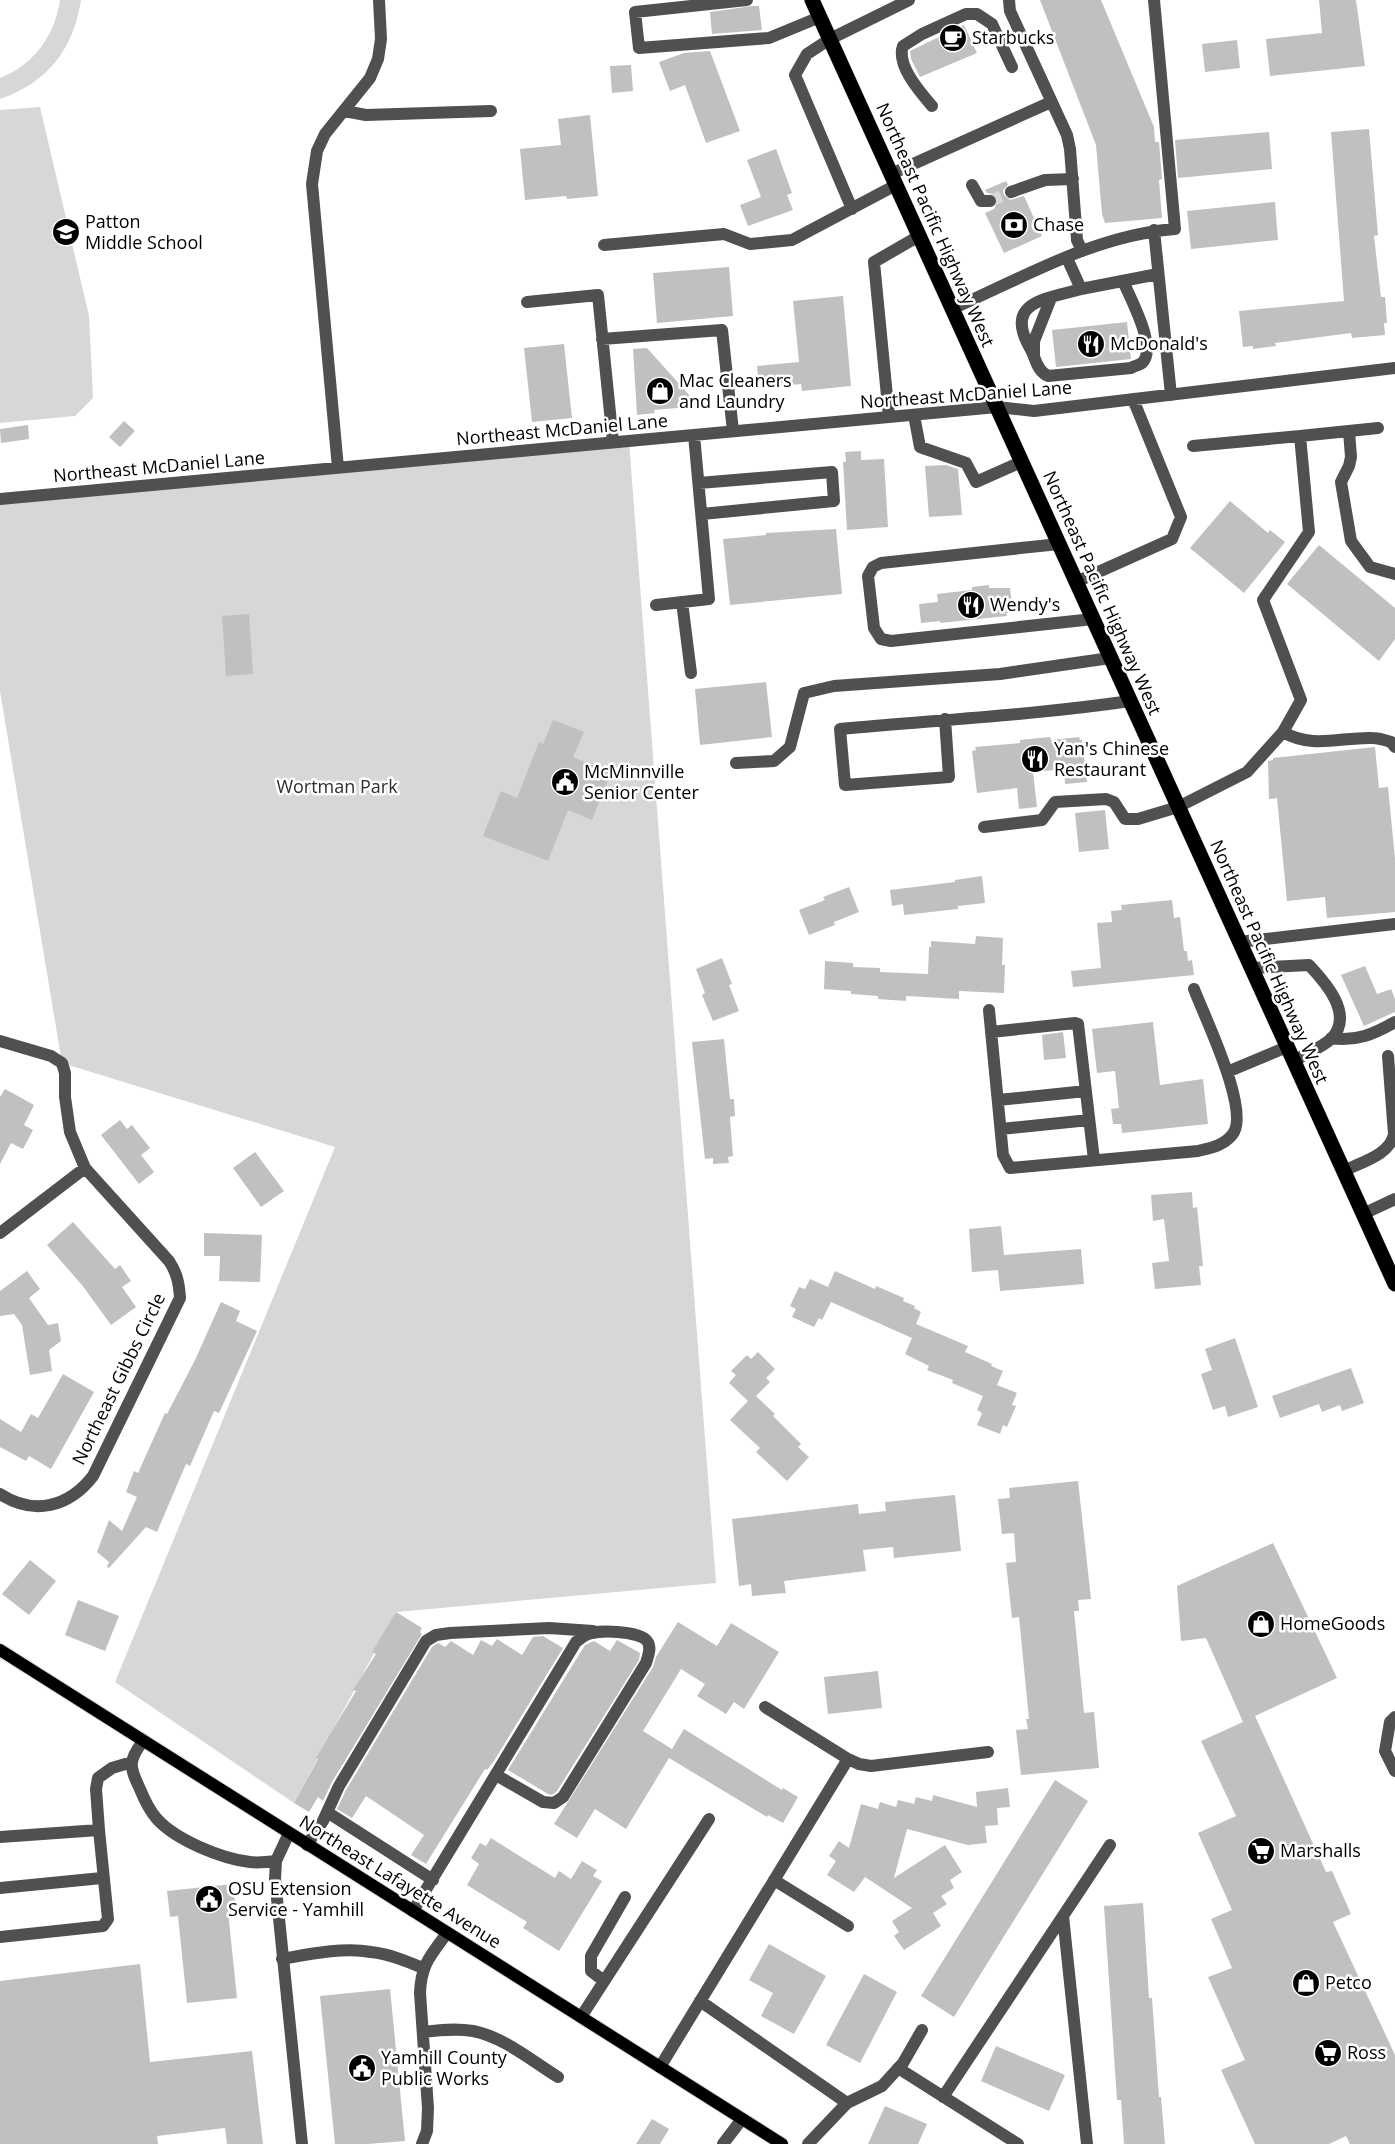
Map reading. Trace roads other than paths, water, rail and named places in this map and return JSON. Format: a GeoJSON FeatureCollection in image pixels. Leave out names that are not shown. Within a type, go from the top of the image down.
{"type":"FeatureCollection","features":[{"type":"Feature","properties":{"kind":"highway","name":"Northeast Pacific Highway West"},"geometry":{"type":"LineString","coordinates":[[812,0],[1395,1284]]}},
{"type":"Feature","properties":{"kind":"main road","name":"Northeast Lafayette Avenue"},"geometry":{"type":"LineString","coordinates":[[0,1650],[782,2144]]}},
{"type":"Feature","properties":{"kind":"street"},"geometry":{"type":"LineString","coordinates":[[338,468],[312,184],[317,151],[325,134],[370,78],[378,59],[381,39],[379,0]]}},
{"type":"Feature","properties":{"kind":"street"},"geometry":{"type":"LineString","coordinates":[[747,0],[635,12],[638,48],[769,38],[820,17]]}},
{"type":"Feature","properties":{"kind":"street"},"geometry":{"type":"LineString","coordinates":[[852,208],[795,75],[807,54],[830,39],[909,0]]}},
{"type":"Feature","properties":{"kind":"street"},"geometry":{"type":"LineString","coordinates":[[1009,0],[1010,11],[1068,142],[1073,179],[1077,240],[1082,251]]}},
{"type":"Feature","properties":{"kind":"street"},"geometry":{"type":"LineString","coordinates":[[952,309],[1082,251],[1112,240],[1154,230],[1175,229],[1154,0]]}},
{"type":"Feature","properties":{"kind":"street"},"geometry":{"type":"LineString","coordinates":[[932,106],[914,84],[902,58],[903,46],[922,34],[966,14],[977,14],[992,24],[1012,68]]}},
{"type":"Feature","properties":{"kind":"street"},"geometry":{"type":"LineString","coordinates":[[604,244],[724,234],[750,244],[792,240],[852,208],[894,180],[1051,102]]}},
{"type":"Feature","properties":{"kind":"street"},"geometry":{"type":"LineString","coordinates":[[344,111],[366,115],[491,111]]}},
{"type":"Feature","properties":{"kind":"street"},"geometry":{"type":"LineString","coordinates":[[1011,192],[1045,180],[1073,179]]}},
{"type":"Feature","properties":{"kind":"street"},"geometry":{"type":"LineString","coordinates":[[972,185],[981,202],[990,201]]}},
{"type":"Feature","properties":{"kind":"street"},"geometry":{"type":"LineString","coordinates":[[1154,230],[1170,395]]}},
{"type":"Feature","properties":{"kind":"street"},"geometry":{"type":"LineString","coordinates":[[889,417],[874,262],[919,236]]}},
{"type":"Feature","properties":{"kind":"street"},"geometry":{"type":"LineString","coordinates":[[1067,258],[1081,289]]}},
{"type":"Feature","properties":{"kind":"street"},"geometry":{"type":"LineString","coordinates":[[1034,354],[1022,328],[1021,316],[1024,310],[1034,304],[1081,289],[1158,274]]}},
{"type":"Feature","properties":{"kind":"street"},"geometry":{"type":"LineString","coordinates":[[1051,298],[1034,341],[1036,364],[1042,373],[1048,376],[1131,368],[1142,363],[1147,353],[1148,342],[1123,281]]}},
{"type":"Feature","properties":{"kind":"street"},"geometry":{"type":"LineString","coordinates":[[527,302],[598,295],[613,442]]}},
{"type":"Feature","properties":{"kind":"street"},"geometry":{"type":"LineString","coordinates":[[602,339],[722,330],[733,431]]}},
{"type":"Feature","properties":{"kind":"street","name":"Northeast McDaniel Lane"},"geometry":{"type":"LineString","coordinates":[[0,499],[914,414],[997,407],[1034,411],[1395,368]]}},
{"type":"Feature","properties":{"kind":"street"},"geometry":{"type":"LineString","coordinates":[[1076,582],[1172,539],[1181,517],[1133,399]]}},
{"type":"Feature","properties":{"kind":"street"},"geometry":{"type":"LineString","coordinates":[[914,414],[920,447],[966,463],[976,482],[1021,462]]}},
{"type":"Feature","properties":{"kind":"street"},"geometry":{"type":"LineString","coordinates":[[1193,446],[1378,428]]}},
{"type":"Feature","properties":{"kind":"street"},"geometry":{"type":"LineString","coordinates":[[1349,431],[1351,457],[1341,482],[1351,541],[1370,567],[1395,574]]}},
{"type":"Feature","properties":{"kind":"street"},"geometry":{"type":"LineString","coordinates":[[656,605],[709,599],[694,435]]}},
{"type":"Feature","properties":{"kind":"street"},"geometry":{"type":"LineString","coordinates":[[984,827],[1042,820],[1055,802],[1106,799],[1114,802],[1125,819],[1138,819],[1178,807],[1247,772],[1283,732],[1300,700],[1263,600],[1309,532],[1300,436]]}},
{"type":"Feature","properties":{"kind":"street"},"geometry":{"type":"LineString","coordinates":[[699,483],[832,472],[834,501],[702,514]]}},
{"type":"Feature","properties":{"kind":"street"},"geometry":{"type":"LineString","coordinates":[[1058,544],[881,563],[874,567],[868,576],[874,628],[881,639],[891,641],[1093,619]]}},
{"type":"Feature","properties":{"kind":"street"},"geometry":{"type":"LineString","coordinates":[[682,602],[691,674]]}},
{"type":"Feature","properties":{"kind":"street"},"geometry":{"type":"LineString","coordinates":[[736,763],[774,761],[790,747],[804,693],[834,686],[1000,674],[1110,658]]}},
{"type":"Feature","properties":{"kind":"street"},"geometry":{"type":"LineString","coordinates":[[945,720],[949,776],[845,785],[840,729],[1097,706],[1130,701]]}},
{"type":"Feature","properties":{"kind":"street"},"geometry":{"type":"LineString","coordinates":[[1283,732],[1292,737],[1322,742],[1374,738],[1392,742],[1395,747]]}},
{"type":"Feature","properties":{"kind":"street"},"geometry":{"type":"LineString","coordinates":[[1239,942],[1395,924]]}},
{"type":"Feature","properties":{"kind":"street"},"geometry":{"type":"LineString","coordinates":[[1252,968],[1309,965],[1328,986],[1340,1010],[1338,1025],[1331,1038],[1294,1061]]}},
{"type":"Feature","properties":{"kind":"street"},"geometry":{"type":"LineString","coordinates":[[989,1010],[1004,1156],[1010,1168],[1198,1151],[1217,1147],[1234,1134],[1238,1117],[1236,1096],[1194,989]]}},
{"type":"Feature","properties":{"kind":"street"},"geometry":{"type":"LineString","coordinates":[[1331,1038],[1346,1040],[1360,1038],[1375,1034],[1395,1022]]}},
{"type":"Feature","properties":{"kind":"street"},"geometry":{"type":"LineString","coordinates":[[992,1032],[1078,1024],[1094,1160]]}},
{"type":"Feature","properties":{"kind":"street","name":"Northeast Gibbs Circle"},"geometry":{"type":"LineString","coordinates":[[0,1041],[51,1056],[62,1063],[65,1073],[65,1097],[70,1132],[85,1168],[169,1261],[176,1271],[180,1298],[92,1476],[84,1487],[62,1502],[43,1506],[29,1506],[12,1502],[0,1494]]}},
{"type":"Feature","properties":{"kind":"street"},"geometry":{"type":"LineString","coordinates":[[1227,1072],[1287,1047]]}},
{"type":"Feature","properties":{"kind":"street"},"geometry":{"type":"LineString","coordinates":[[1344,1171],[1386,1150],[1393,1140],[1388,1056]]}},
{"type":"Feature","properties":{"kind":"street"},"geometry":{"type":"LineString","coordinates":[[998,1100],[1086,1091]]}},
{"type":"Feature","properties":{"kind":"street"},"geometry":{"type":"LineString","coordinates":[[1001,1129],[1089,1120]]}},
{"type":"Feature","properties":{"kind":"street"},"geometry":{"type":"LineString","coordinates":[[0,1233],[85,1168]]}},
{"type":"Feature","properties":{"kind":"street"},"geometry":{"type":"LineString","coordinates":[[1363,1214],[1395,1199]]}},
{"type":"Feature","properties":{"kind":"street"},"geometry":{"type":"LineString","coordinates":[[308,1844],[327,1812],[339,1786],[426,1641],[436,1635],[549,1628],[602,1631],[641,1636],[648,1642],[650,1653],[646,1663],[563,1797],[554,1803],[543,1802],[496,1775]]}},
{"type":"Feature","properties":{"kind":"street"},"geometry":{"type":"LineString","coordinates":[[413,1911],[576,1642],[587,1634],[602,1631]]}},
{"type":"Feature","properties":{"kind":"street"},"geometry":{"type":"LineString","coordinates":[[765,1707],[848,1760],[859,1764],[871,1766],[988,1752]]}},
{"type":"Feature","properties":{"kind":"street"},"geometry":{"type":"LineString","coordinates":[[1395,1717],[1390,1722],[1386,1750],[1395,1771]]}},
{"type":"Feature","properties":{"kind":"street"},"geometry":{"type":"LineString","coordinates":[[143,1740],[132,1756],[132,1762],[136,1781],[156,1819],[185,1840],[220,1855],[252,1863],[276,1861]]}},
{"type":"Feature","properties":{"kind":"street"},"geometry":{"type":"LineString","coordinates":[[660,2067],[848,1760]]}},
{"type":"Feature","properties":{"kind":"street"},"geometry":{"type":"LineString","coordinates":[[0,1937],[103,1926],[108,1919],[102,1878],[96,1789],[98,1778],[112,1768],[132,1762]]}},
{"type":"Feature","properties":{"kind":"street"},"geometry":{"type":"LineString","coordinates":[[327,1812],[433,1880]]}},
{"type":"Feature","properties":{"kind":"street"},"geometry":{"type":"LineString","coordinates":[[581,2017],[709,1819]]}},
{"type":"Feature","properties":{"kind":"street"},"geometry":{"type":"LineString","coordinates":[[0,1837],[99,1830]]}},
{"type":"Feature","properties":{"kind":"street"},"geometry":{"type":"LineString","coordinates":[[289,1833],[276,1861],[275,1879],[302,2144]]}},
{"type":"Feature","properties":{"kind":"street"},"geometry":{"type":"LineString","coordinates":[[943,2097],[1110,1845]]}},
{"type":"Feature","properties":{"kind":"street"},"geometry":{"type":"LineString","coordinates":[[0,1888],[102,1878]]}},
{"type":"Feature","properties":{"kind":"street"},"geometry":{"type":"LineString","coordinates":[[774,1880],[848,1926]]}},
{"type":"Feature","properties":{"kind":"street"},"geometry":{"type":"LineString","coordinates":[[604,1981],[591,1971],[591,1956],[625,1897]]}},
{"type":"Feature","properties":{"kind":"street"},"geometry":{"type":"LineString","coordinates":[[1063,1916],[1086,2144]]}},
{"type":"Feature","properties":{"kind":"street"},"geometry":{"type":"LineString","coordinates":[[422,2144],[427,2131],[428,2108],[420,1993],[423,1968],[448,1933]]}},
{"type":"Feature","properties":{"kind":"street"},"geometry":{"type":"LineString","coordinates":[[282,1959],[338,1951],[370,1951],[400,1958],[423,1968]]}},
{"type":"Feature","properties":{"kind":"street"},"geometry":{"type":"LineString","coordinates":[[700,2001],[847,2103]]}},
{"type":"Feature","properties":{"kind":"street"},"geometry":{"type":"LineString","coordinates":[[423,2032],[451,2029],[474,2032],[497,2040],[558,2077]]}},
{"type":"Feature","properties":{"kind":"street"},"geometry":{"type":"LineString","coordinates":[[808,2144],[847,2103],[882,2086],[898,2068],[922,2030]]}},
{"type":"Feature","properties":{"kind":"street"},"geometry":{"type":"LineString","coordinates":[[898,2068],[1018,2144]]}},
{"type":"Feature","properties":{"kind":"street"},"geometry":{"type":"LineString","coordinates":[[723,2144],[742,2118]]}},
{"type":"Feature","properties":{"kind":"tunnel"},"geometry":{"type":"LineString","coordinates":[[990,201],[1011,192]]}},
{"type":"Feature","properties":{"kind":"place","name":"Starbucks"},"geometry":{"type":"Point","coordinates":[953,38]}},
{"type":"Feature","properties":{"kind":"place","name":"Chase"},"geometry":{"type":"Point","coordinates":[1014,225]}},
{"type":"Feature","properties":{"kind":"place","name":"Patton Middle School"},"geometry":{"type":"Point","coordinates":[66,232]}},
{"type":"Feature","properties":{"kind":"place","name":"McDonald's"},"geometry":{"type":"Point","coordinates":[1091,344]}},
{"type":"Feature","properties":{"kind":"place","name":"Mac Cleaners and Laundry"},"geometry":{"type":"Point","coordinates":[660,391]}},
{"type":"Feature","properties":{"kind":"place","name":"Wendy's"},"geometry":{"type":"Point","coordinates":[971,605]}},
{"type":"Feature","properties":{"kind":"place","name":"Yan's Chinese Restaurant"},"geometry":{"type":"Point","coordinates":[1035,759]}},
{"type":"Feature","properties":{"kind":"place","name":"McMinnville Senior Center"},"geometry":{"type":"Point","coordinates":[565,782]}},
{"type":"Feature","properties":{"kind":"place","name":"HomeGoods"},"geometry":{"type":"Point","coordinates":[1261,1624]}},
{"type":"Feature","properties":{"kind":"place","name":"Marshalls"},"geometry":{"type":"Point","coordinates":[1261,1851]}},
{"type":"Feature","properties":{"kind":"place","name":"OSU Extension Service - Yamhill"},"geometry":{"type":"Point","coordinates":[209,1899]}},
{"type":"Feature","properties":{"kind":"place","name":"Petco"},"geometry":{"type":"Point","coordinates":[1306,1983]}},
{"type":"Feature","properties":{"kind":"place","name":"Ross"},"geometry":{"type":"Point","coordinates":[1328,2053]}},
{"type":"Feature","properties":{"kind":"place","name":"Yamhill County Public Works"},"geometry":{"type":"Point","coordinates":[362,2068]}},
{"type":"Feature","properties":{"kind":"park label","name":"Wortman Park"},"geometry":{"type":"Point","coordinates":[337,787]}}]}
